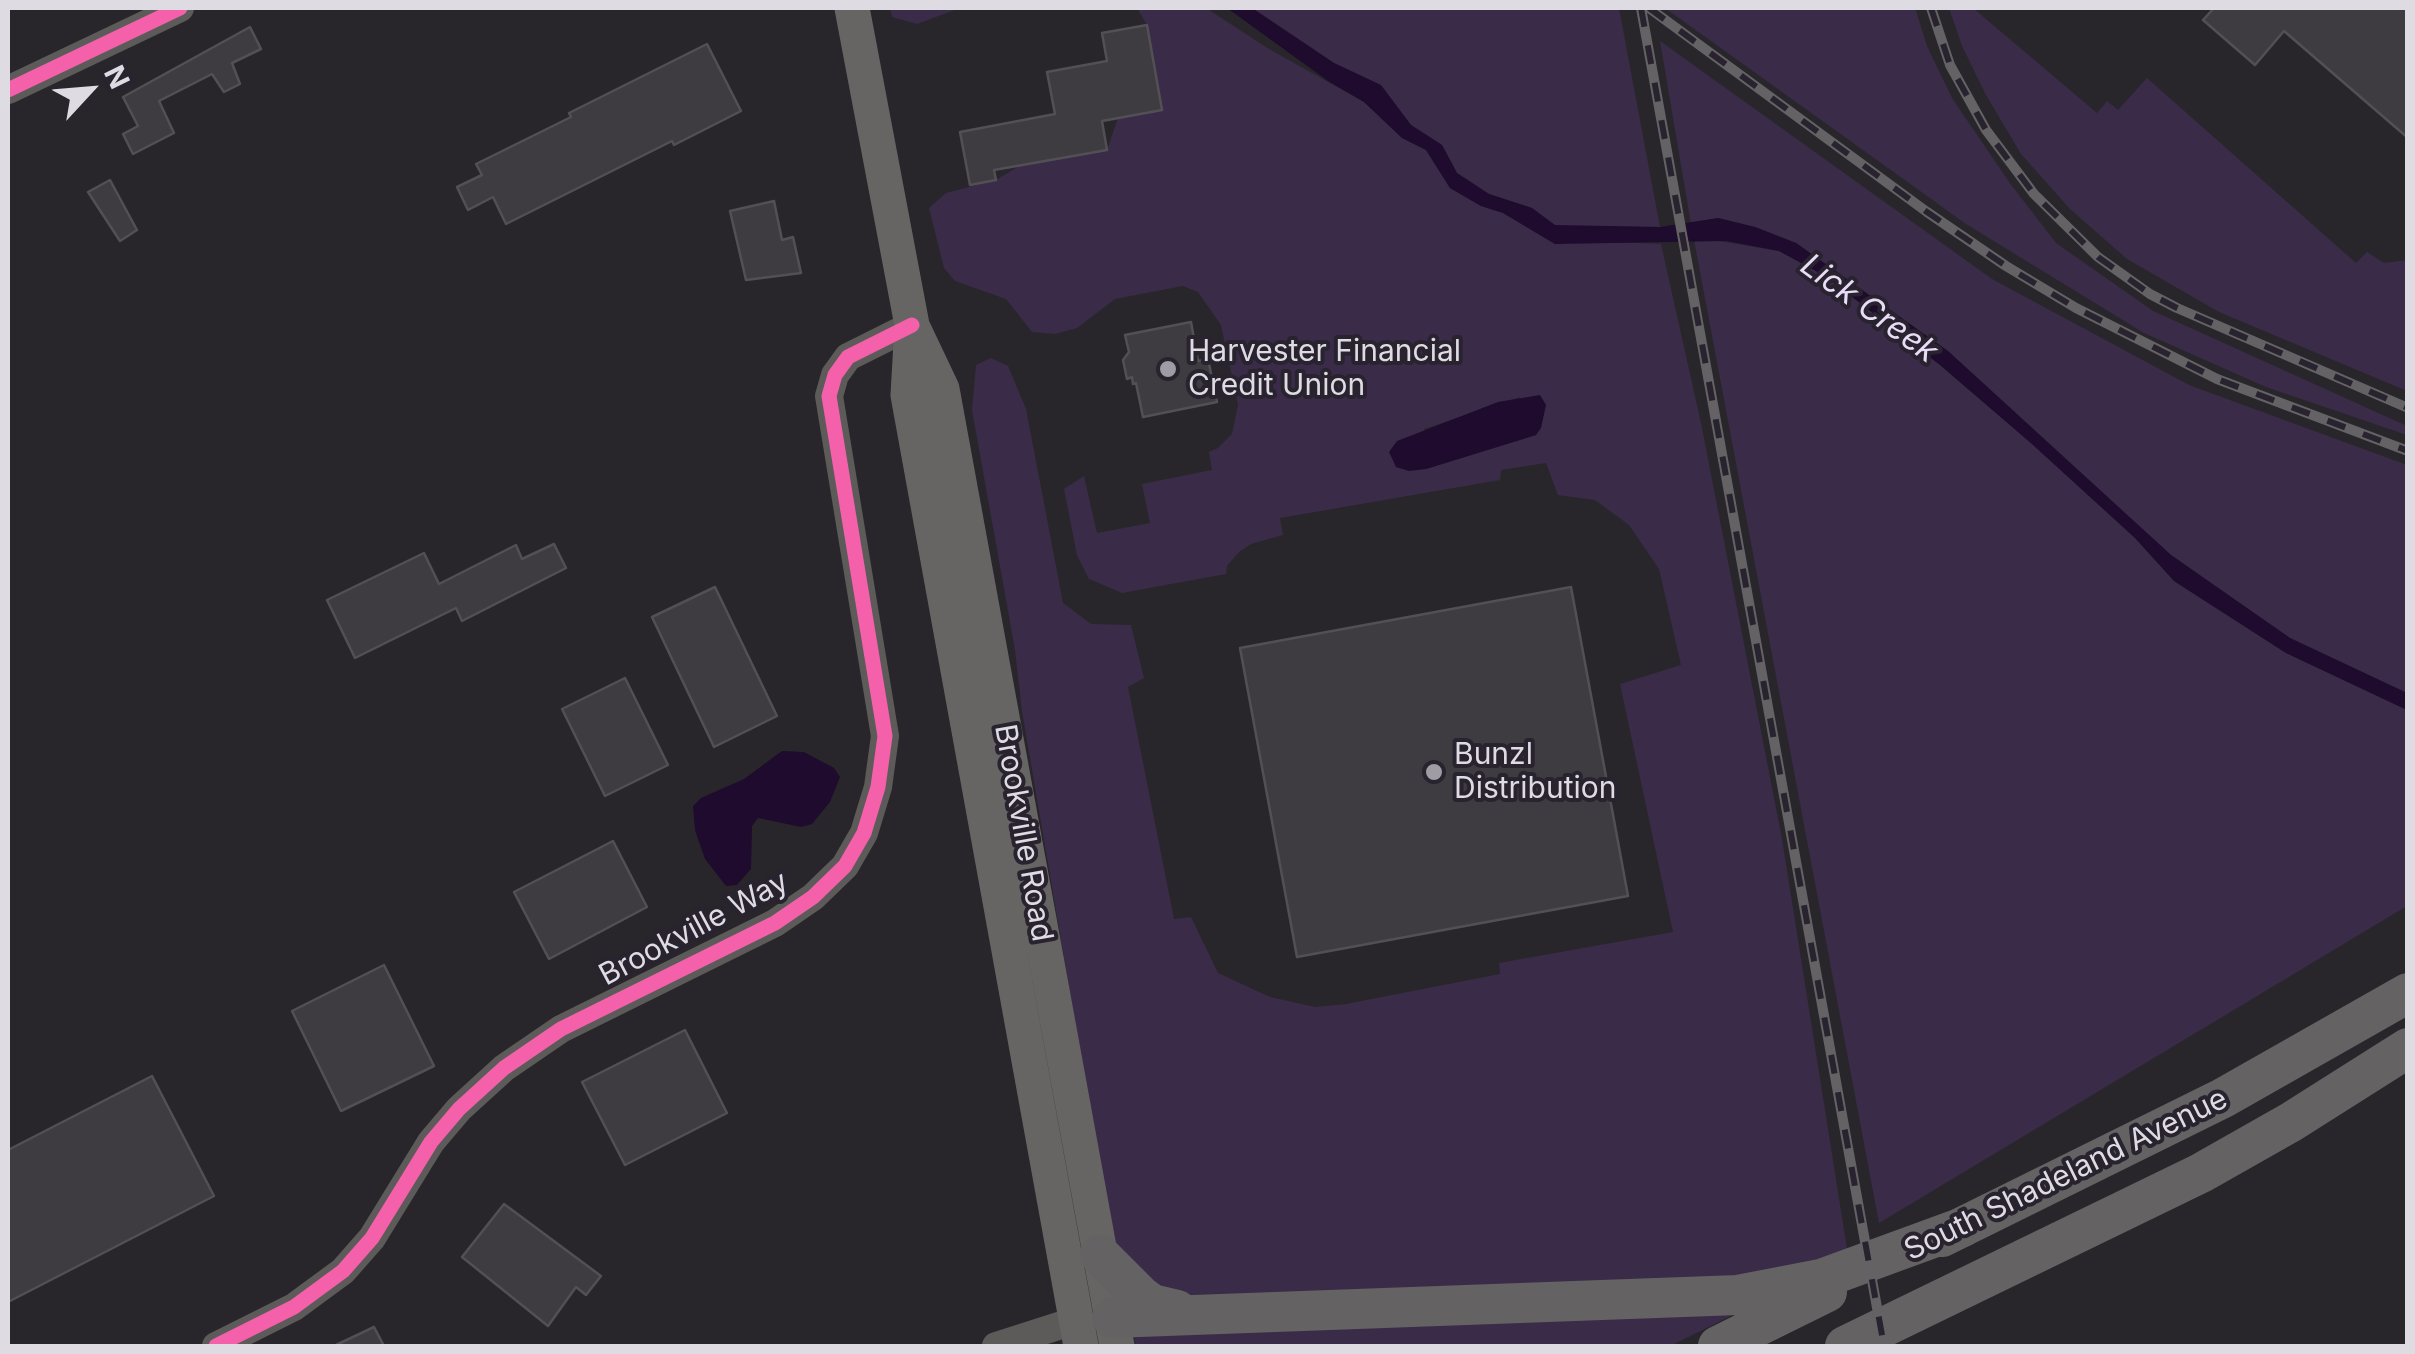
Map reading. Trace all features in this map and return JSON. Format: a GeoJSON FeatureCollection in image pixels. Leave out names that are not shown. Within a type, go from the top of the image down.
{"type":"FeatureCollection","features":[{"type":"Feature","properties":{"kind":"highway","name":"South Shadeland Avenue"},"geometry":{"type":"LineString","coordinates":[[1718,1346],[2223,1098],[2408,993]]}},
{"type":"Feature","properties":{"kind":"highway","name":"South Shadeland Avenue"},"geometry":{"type":"LineString","coordinates":[[1845,1346],[2217,1164],[2408,1048]]}},
{"type":"Feature","properties":{"kind":"highway"},"geometry":{"type":"LineString","coordinates":[[1097,1333],[1190,1314],[1738,1294],[1820,1280],[1963,1226]]}},
{"type":"Feature","properties":{"kind":"highway"},"geometry":{"type":"LineString","coordinates":[[1100,1256],[1152,1304],[1190,1314]]}},
{"type":"Feature","properties":{"kind":"highway"},"geometry":{"type":"LineString","coordinates":[[1883,1346],[2006,1269]]}},
{"type":"Feature","properties":{"kind":"main road","name":"Brookville Road"},"geometry":{"type":"LineString","coordinates":[[852,8],[912,324],[908,395],[1097,1333]]}},
{"type":"Feature","properties":{"kind":"main road","name":"Brookville Road"},"geometry":{"type":"LineString","coordinates":[[912,324],[942,389],[1100,1256],[1097,1333]]}},
{"type":"Feature","properties":{"kind":"street"},"geometry":{"type":"LineString","coordinates":[[8,90],[180,8]]}},
{"type":"Feature","properties":{"kind":"street","name":"Brookville Way"},"geometry":{"type":"LineString","coordinates":[[216,1346],[294,1307],[343,1271],[372,1238],[411,1170],[442,1128],[518,1057],[561,1030],[775,923],[812,897],[845,866],[864,832],[878,787],[885,736],[830,396],[835,374],[848,357],[912,324]]}},
{"type":"Feature","properties":{"kind":"street"},"geometry":{"type":"LineString","coordinates":[[996,1346],[1097,1333]]}},
{"type":"Feature","properties":{"kind":"shaded area"},"geometry":{"type":"Polygon","coordinates":[[[890,8],[960,8],[917,24],[892,17],[890,8]]]}},
{"type":"Feature","properties":{"kind":"shaded area"},"geometry":{"type":"Polygon","coordinates":[[[1137,8],[1206,8],[1269,49],[1364,102],[1402,138],[1426,150],[1450,188],[1555,244],[1661,244],[1701,423],[1782,839],[1848,1255],[1754,1277],[1190,1299],[1169,1293],[1122,1259],[1110,1227],[972,410],[976,365],[991,358],[1008,366],[1026,409],[1063,603],[1091,624],[1131,625],[1144,678],[1128,687],[1174,919],[1191,917],[1218,973],[1270,997],[1315,1007],[1346,1004],[1500,974],[1499,963],[1673,932],[1620,684],[1681,665],[1659,569],[1629,525],[1595,500],[1558,495],[1546,463],[1501,470],[1500,480],[1280,518],[1283,535],[1251,544],[1239,552],[1227,566],[1226,574],[1122,593],[1089,579],[1077,555],[1064,489],[1084,476],[1097,533],[1150,523],[1142,484],[1212,470],[1209,452],[1232,434],[1238,405],[1221,325],[1198,292],[1183,286],[1115,299],[1077,328],[1055,334],[1032,332],[1006,299],[955,281],[944,268],[929,208],[946,193],[996,180],[1021,165],[1107,150],[1118,118],[1162,110],[1147,25],[1137,8]],[[1520,397],[1424,429],[1426,469],[1536,435],[1520,397]]]}},
{"type":"Feature","properties":{"kind":"shaded area"},"geometry":{"type":"Polygon","coordinates":[[[1252,8],[1619,8],[1660,227],[1555,226],[1532,208],[1489,194],[1457,173],[1442,145],[1411,125],[1380,85],[1334,63],[1252,8]]]}},
{"type":"Feature","properties":{"kind":"shaded area"},"geometry":{"type":"Polygon","coordinates":[[[1665,8],[1915,8],[1927,46],[1952,98],[2056,243],[2153,311],[2407,426],[2407,435],[2266,387],[2144,333],[1966,224],[1665,8]]]}},
{"type":"Feature","properties":{"kind":"shaded area"},"geometry":{"type":"Polygon","coordinates":[[[1949,8],[1973,8],[2097,113],[2107,101],[2118,110],[2147,78],[2356,263],[2367,252],[2384,263],[2407,260],[2407,391],[2219,312],[2127,259],[2070,209],[2021,154],[1986,95],[1949,8]]]}},
{"type":"Feature","properties":{"kind":"shaded area"},"geometry":{"type":"Polygon","coordinates":[[[1660,41],[1992,279],[2189,385],[2407,465],[2407,693],[2290,638],[2171,555],[1948,351],[1796,243],[1718,218],[1691,224],[1660,41]]]}},
{"type":"Feature","properties":{"kind":"shaded area"},"geometry":{"type":"Polygon","coordinates":[[[1694,240],[1779,251],[1825,276],[1940,365],[2032,444],[2135,538],[2174,581],[2286,653],[2407,710],[2407,906],[1879,1223],[1694,240]]]}},
{"type":"Feature","properties":{"kind":"shaded area"},"geometry":{"type":"Polygon","coordinates":[[[1753,1305],[1670,1346],[1136,1346],[1133,1332],[1753,1305]]]}},
{"type":"Feature","properties":{"kind":"water","name":"Lick Creek"},"geometry":{"type":"Polygon","coordinates":[[[1227,8],[1252,8],[1334,63],[1381,85],[1411,125],[1442,145],[1457,173],[1489,194],[1532,208],[1555,225],[1660,227],[1718,218],[1796,243],[1948,351],[2171,555],[2290,638],[2407,693],[2407,710],[2286,653],[2174,581],[2135,538],[2032,444],[1940,365],[1825,276],[1779,251],[1726,241],[1555,244],[1450,188],[1426,150],[1402,138],[1364,102],[1328,81],[1227,8]]]}},
{"type":"Feature","properties":{"kind":"water"},"geometry":{"type":"Polygon","coordinates":[[[1540,395],[1546,405],[1536,435],[1409,471],[1396,467],[1389,452],[1397,441],[1498,402],[1540,395]]]}},
{"type":"Feature","properties":{"kind":"water"},"geometry":{"type":"Polygon","coordinates":[[[782,751],[804,752],[834,768],[840,777],[830,802],[812,824],[801,827],[758,818],[752,826],[751,869],[737,885],[726,886],[705,859],[695,830],[693,806],[701,798],[744,779],[782,751]]]}},
{"type":"Feature","properties":{"kind":"building"},"geometry":{"type":"Polygon","coordinates":[[[2214,8],[2408,8],[2408,138],[2284,31],[2255,65],[2203,20],[2214,8]]]}},
{"type":"Feature","properties":{"kind":"building"},"geometry":{"type":"Polygon","coordinates":[[[1147,25],[1162,110],[1102,121],[1107,150],[994,170],[996,180],[970,185],[960,132],[1055,114],[1047,72],[1107,61],[1102,33],[1147,25]]]}},
{"type":"Feature","properties":{"kind":"building"},"geometry":{"type":"Polygon","coordinates":[[[250,27],[261,49],[232,63],[240,84],[224,92],[212,74],[159,101],[174,133],[133,154],[123,134],[138,126],[123,97],[250,27]]]}},
{"type":"Feature","properties":{"kind":"building"},"geometry":{"type":"Polygon","coordinates":[[[707,44],[741,111],[506,224],[493,197],[468,210],[457,187],[482,175],[476,164],[707,44]]]}},
{"type":"Feature","properties":{"kind":"building"},"geometry":{"type":"Polygon","coordinates":[[[110,180],[137,230],[120,241],[88,192],[110,180]]]}},
{"type":"Feature","properties":{"kind":"building"},"geometry":{"type":"Polygon","coordinates":[[[774,201],[782,240],[793,237],[801,273],[746,280],[730,211],[774,201]]]}},
{"type":"Feature","properties":{"kind":"building","name":"Harvester Financial Credit Union"},"geometry":{"type":"Polygon","coordinates":[[[1191,322],[1198,361],[1208,359],[1217,402],[1143,417],[1136,383],[1133,384],[1132,377],[1127,379],[1123,360],[1129,352],[1125,335],[1191,322]]]}},
{"type":"Feature","properties":{"kind":"building"},"geometry":{"type":"Polygon","coordinates":[[[554,544],[566,568],[462,621],[456,608],[355,658],[327,600],[424,553],[439,584],[516,545],[522,559],[554,544]]]}},
{"type":"Feature","properties":{"kind":"building"},"geometry":{"type":"Polygon","coordinates":[[[715,587],[777,716],[714,747],[652,617],[715,587]]]}},
{"type":"Feature","properties":{"kind":"building","name":"Bunzl Distribution"},"geometry":{"type":"Polygon","coordinates":[[[1571,587],[1628,896],[1297,957],[1240,648],[1571,587]]]}},
{"type":"Feature","properties":{"kind":"building"},"geometry":{"type":"Polygon","coordinates":[[[625,678],[668,765],[605,796],[562,709],[625,678]]]}},
{"type":"Feature","properties":{"kind":"building"},"geometry":{"type":"Polygon","coordinates":[[[613,841],[647,907],[549,959],[514,892],[613,841]]]}},
{"type":"Feature","properties":{"kind":"building"},"geometry":{"type":"Polygon","coordinates":[[[384,965],[434,1066],[341,1111],[292,1011],[384,965]]]}},
{"type":"Feature","properties":{"kind":"building"},"geometry":{"type":"Polygon","coordinates":[[[685,1030],[727,1113],[625,1165],[582,1082],[685,1030]]]}},
{"type":"Feature","properties":{"kind":"building"},"geometry":{"type":"Polygon","coordinates":[[[152,1076],[214,1196],[8,1302],[8,1150],[152,1076]]]}},
{"type":"Feature","properties":{"kind":"building"},"geometry":{"type":"Polygon","coordinates":[[[504,1204],[601,1276],[586,1295],[576,1287],[548,1326],[462,1257],[504,1204]]]}},
{"type":"Feature","properties":{"kind":"building"},"geometry":{"type":"Polygon","coordinates":[[[374,1327],[384,1346],[334,1346],[374,1327]]]}},
{"type":"Feature","properties":{"kind":"railway"},"geometry":{"type":"LineString","coordinates":[[1641,8],[1884,1346]]}},
{"type":"Feature","properties":{"kind":"railway"},"geometry":{"type":"LineString","coordinates":[[1649,8],[1927,212],[2076,308],[2217,379],[2408,451]]}},
{"type":"Feature","properties":{"kind":"railway"},"geometry":{"type":"LineString","coordinates":[[1931,8],[1950,65],[1986,130],[2034,194],[2098,257],[2177,308],[2408,408]]}},
{"type":"Feature","properties":{"kind":"cycle path"},"geometry":{"type":"LineString","coordinates":[[8,90],[180,8]]}},
{"type":"Feature","properties":{"kind":"cycle path"},"geometry":{"type":"LineString","coordinates":[[216,1346],[294,1307],[343,1271],[372,1238],[431,1142],[459,1109],[504,1068],[561,1029],[775,923],[813,897],[845,866],[864,833],[878,787],[885,736],[829,396],[835,375],[848,357],[912,325]]}},
{"type":"Feature","properties":{"kind":"place","name":"Harvester Financial Credit Union"},"geometry":{"type":"Point","coordinates":[1168,369]}},
{"type":"Feature","properties":{"kind":"place","name":"Bunzl Distribution"},"geometry":{"type":"Point","coordinates":[1434,772]}}]}
